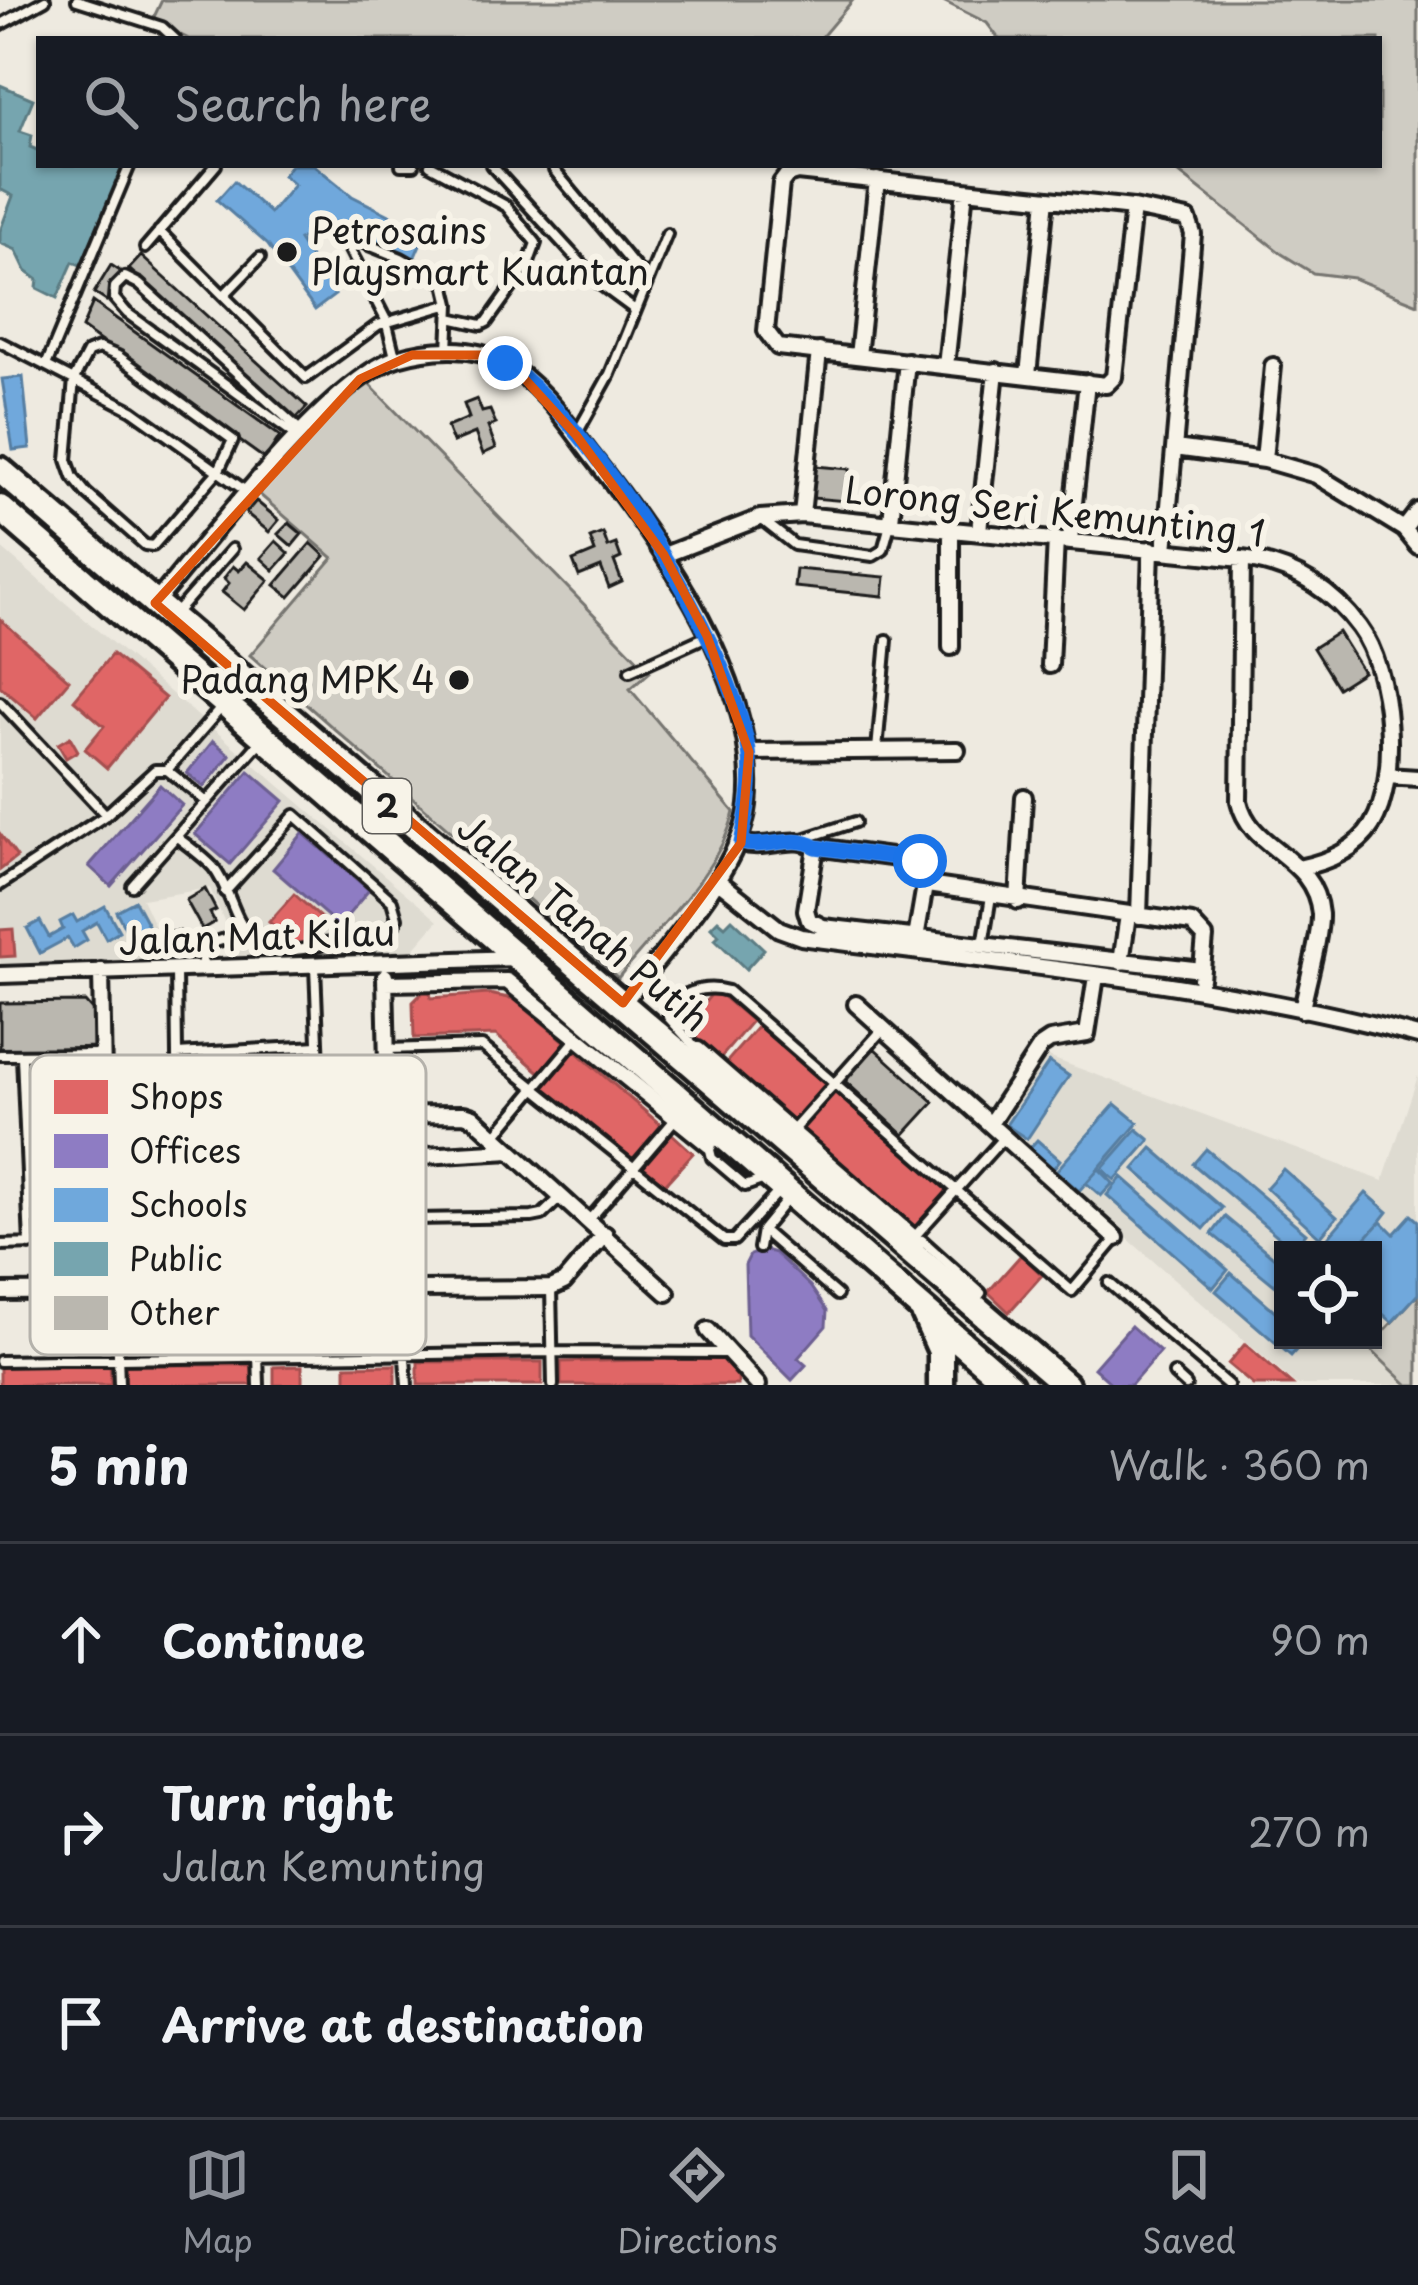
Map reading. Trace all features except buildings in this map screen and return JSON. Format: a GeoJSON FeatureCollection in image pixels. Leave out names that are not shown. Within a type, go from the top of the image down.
{"type":"FeatureCollection","features":[{"type":"Feature","properties":{"kind":"highway","name":"Jalan Tanah Putih"},"geometry":{"type":"LineString","coordinates":[[0,470],[397,814],[623,1003],[694,1054],[1066,1385]]}},
{"type":"Feature","properties":{"kind":"highway","name":"Jalan Tanah Putih"},"geometry":{"type":"LineString","coordinates":[[0,508],[516,958],[585,1028],[713,1138],[781,1186],[1010,1385]]}},
{"type":"Feature","properties":{"kind":"highway"},"geometry":{"type":"LineString","coordinates":[[921,1306],[941,1351],[941,1385]]}},
{"type":"Feature","properties":{"kind":"street"},"geometry":{"type":"LineString","coordinates":[[1121,962],[1133,916],[1158,550],[1175,448],[1193,229],[1188,219],[1133,208],[797,172],[781,183],[766,331],[778,347],[1106,385],[1114,377],[1133,208]]}},
{"type":"Feature","properties":{"kind":"street"},"geometry":{"type":"LineString","coordinates":[[858,356],[877,181]]}},
{"type":"Feature","properties":{"kind":"street"},"geometry":{"type":"LineString","coordinates":[[946,366],[965,190]]}},
{"type":"Feature","properties":{"kind":"street"},"geometry":{"type":"LineString","coordinates":[[1028,375],[1046,199]]}},
{"type":"Feature","properties":{"kind":"street"},"geometry":{"type":"LineString","coordinates":[[164,610],[248,493],[360,379],[395,359],[448,351],[487,355],[505,363],[547,399],[664,555],[706,636],[749,752],[748,807],[741,843],[623,1003]]}},
{"type":"Feature","properties":{"kind":"street"},"geometry":{"type":"LineString","coordinates":[[802,515],[819,351]]}},
{"type":"Feature","properties":{"kind":"street"},"geometry":{"type":"LineString","coordinates":[[891,521],[907,362]]}},
{"type":"Feature","properties":{"kind":"street"},"geometry":{"type":"LineString","coordinates":[[1264,460],[1273,366]]}},
{"type":"Feature","properties":{"kind":"street"},"geometry":{"type":"LineString","coordinates":[[979,531],[996,371]]}},
{"type":"Feature","properties":{"kind":"street"},"geometry":{"type":"LineString","coordinates":[[1050,665],[1063,540],[1088,382]]}},
{"type":"Feature","properties":{"kind":"street"},"geometry":{"type":"LineString","coordinates":[[1175,448],[1264,460],[1316,475],[1404,529],[1418,546]]}},
{"type":"Feature","properties":{"kind":"street"},"geometry":{"type":"LineString","coordinates":[[1404,529],[1418,511]]}},
{"type":"Feature","properties":{"kind":"street","name":"Lorong Seri Kemunting 1"},"geometry":{"type":"LineString","coordinates":[[664,555],[760,518],[802,515],[1242,559],[1264,562],[1308,580],[1329,594],[1363,631],[1384,689],[1387,776],[1371,829],[1342,853],[1302,867]]}},
{"type":"Feature","properties":{"kind":"street"},"geometry":{"type":"LineString","coordinates":[[950,647],[951,528]]}},
{"type":"Feature","properties":{"kind":"street"},"geometry":{"type":"LineString","coordinates":[[1242,559],[1240,801],[1250,829],[1302,867],[1320,914],[1302,1010]]}},
{"type":"Feature","properties":{"kind":"street"},"geometry":{"type":"LineString","coordinates":[[749,752],[957,750]]}},
{"type":"Feature","properties":{"kind":"street"},"geometry":{"type":"LineString","coordinates":[[1387,776],[1418,778]]}},
{"type":"Feature","properties":{"kind":"street"},"geometry":{"type":"LineString","coordinates":[[1018,901],[1024,797]]}},
{"type":"Feature","properties":{"kind":"street"},"geometry":{"type":"LineString","coordinates":[[741,843],[754,847],[809,843],[920,861],[928,868],[916,938]]}},
{"type":"Feature","properties":{"kind":"street"},"geometry":{"type":"LineString","coordinates":[[809,843],[806,910],[809,920],[823,926],[1202,970]]}},
{"type":"Feature","properties":{"kind":"street"},"geometry":{"type":"LineString","coordinates":[[717,880],[779,929],[801,938],[1199,990],[1418,1036]]}},
{"type":"Feature","properties":{"kind":"street"},"geometry":{"type":"LineString","coordinates":[[927,886],[1192,923],[1205,937],[1199,990]]}},
{"type":"Feature","properties":{"kind":"street","name":"Jalan Mat Kilau"},"geometry":{"type":"LineString","coordinates":[[0,975],[516,958]]}},
{"type":"Feature","properties":{"kind":"street"},"geometry":{"type":"LineString","coordinates":[[384,964],[386,1055]]}},
{"type":"Feature","properties":{"kind":"street"},"geometry":{"type":"LineString","coordinates":[[101,971],[103,1054]]}},
{"type":"Feature","properties":{"kind":"street"},"geometry":{"type":"LineString","coordinates":[[990,1124],[1041,1046],[1049,1040],[1087,1034],[1096,976]]}},
{"type":"Feature","properties":{"kind":"street"},"geometry":{"type":"LineString","coordinates":[[385,983],[504,980],[585,1028],[677,1117],[713,1138]]}},
{"type":"Feature","properties":{"kind":"street"},"geometry":{"type":"LineString","coordinates":[[856,1004],[1117,1238]]}},
{"type":"Feature","properties":{"kind":"street"},"geometry":{"type":"LineString","coordinates":[[694,1054],[792,1131],[913,1245]]}},
{"type":"Feature","properties":{"kind":"street"},"geometry":{"type":"LineString","coordinates":[[426,1115],[464,1114],[667,1293]]}},
{"type":"Feature","properties":{"kind":"street"},"geometry":{"type":"LineString","coordinates":[[426,1155],[511,1151]]}},
{"type":"Feature","properties":{"kind":"street"},"geometry":{"type":"LineString","coordinates":[[426,1289],[551,1288],[564,1282],[605,1234]]}},
{"type":"Feature","properties":{"kind":"street"},"geometry":{"type":"LineString","coordinates":[[708,1330],[758,1385]]}},
{"type":"Feature","properties":{"kind":"lane"},"geometry":{"type":"LineString","coordinates":[[0,25],[45,0]]}},
{"type":"Feature","properties":{"kind":"lane"},"geometry":{"type":"LineString","coordinates":[[77,0],[162,27],[172,36]]}},
{"type":"Feature","properties":{"kind":"lane"},"geometry":{"type":"LineString","coordinates":[[47,363],[129,168]]}},
{"type":"Feature","properties":{"kind":"lane"},"geometry":{"type":"LineString","coordinates":[[146,248],[214,168]]}},
{"type":"Feature","properties":{"kind":"lane"},"geometry":{"type":"LineString","coordinates":[[436,168],[506,206],[536,244],[528,265],[485,325],[450,318]]}},
{"type":"Feature","properties":{"kind":"lane"},"geometry":{"type":"LineString","coordinates":[[494,168],[601,285],[635,310]]}},
{"type":"Feature","properties":{"kind":"lane"},"geometry":{"type":"LineString","coordinates":[[554,170],[647,281]]}},
{"type":"Feature","properties":{"kind":"lane"},"geometry":{"type":"LineString","coordinates":[[159,232],[296,371],[310,378],[386,320],[450,304]]}},
{"type":"Feature","properties":{"kind":"lane"},"geometry":{"type":"LineString","coordinates":[[576,435],[610,374],[668,234]]}},
{"type":"Feature","properties":{"kind":"lane"},"geometry":{"type":"LineString","coordinates":[[395,359],[386,320],[350,250],[354,239],[445,283],[450,304],[448,351]]}},
{"type":"Feature","properties":{"kind":"lane"},"geometry":{"type":"LineString","coordinates":[[225,294],[260,259]]}},
{"type":"Feature","properties":{"kind":"lane"},"geometry":{"type":"LineString","coordinates":[[125,278],[139,284],[301,435],[127,313],[114,298],[115,287],[125,278]]}},
{"type":"Feature","properties":{"kind":"lane"},"geometry":{"type":"LineString","coordinates":[[0,342],[132,410],[248,493]]}},
{"type":"Feature","properties":{"kind":"lane"},"geometry":{"type":"LineString","coordinates":[[99,348],[118,356],[233,440],[219,470],[152,546],[86,493],[67,460],[74,379],[88,352],[99,348]]}},
{"type":"Feature","properties":{"kind":"lane"},"geometry":{"type":"LineString","coordinates":[[760,518],[794,545],[873,556],[883,550],[891,521]]}},
{"type":"Feature","properties":{"kind":"lane"},"geometry":{"type":"LineString","coordinates":[[164,610],[232,549]]}},
{"type":"Feature","properties":{"kind":"lane"},"geometry":{"type":"LineString","coordinates":[[630,671],[706,636]]}},
{"type":"Feature","properties":{"kind":"lane"},"geometry":{"type":"LineString","coordinates":[[877,749],[887,640]]}},
{"type":"Feature","properties":{"kind":"lane"},"geometry":{"type":"LineString","coordinates":[[0,702],[106,815]]}},
{"type":"Feature","properties":{"kind":"lane"},"geometry":{"type":"LineString","coordinates":[[167,770],[226,703]]}},
{"type":"Feature","properties":{"kind":"lane"},"geometry":{"type":"LineString","coordinates":[[132,886],[265,737]]}},
{"type":"Feature","properties":{"kind":"lane"},"geometry":{"type":"LineString","coordinates":[[0,885],[106,815],[155,770],[167,770],[207,802]]}},
{"type":"Feature","properties":{"kind":"lane"},"geometry":{"type":"LineString","coordinates":[[177,837],[214,868],[242,931],[284,951],[382,937],[397,918],[392,901],[295,815],[225,892]]}},
{"type":"Feature","properties":{"kind":"lane"},"geometry":{"type":"LineString","coordinates":[[809,843],[854,822]]}},
{"type":"Feature","properties":{"kind":"lane"},"geometry":{"type":"LineString","coordinates":[[982,947],[991,896]]}},
{"type":"Feature","properties":{"kind":"lane"},"geometry":{"type":"LineString","coordinates":[[202,968],[201,953],[206,946],[242,931]]}},
{"type":"Feature","properties":{"kind":"lane"},"geometry":{"type":"LineString","coordinates":[[315,965],[318,1055]]}},
{"type":"Feature","properties":{"kind":"lane"},"geometry":{"type":"LineString","coordinates":[[176,970],[177,1054],[318,1046]]}},
{"type":"Feature","properties":{"kind":"lane"},"geometry":{"type":"LineString","coordinates":[[694,1054],[668,1017],[671,1005],[684,995],[717,988],[728,992],[1072,1291],[1117,1238]]}},
{"type":"Feature","properties":{"kind":"lane"},"geometry":{"type":"LineString","coordinates":[[494,1137],[585,1028]]}},
{"type":"Feature","properties":{"kind":"lane"},"geometry":{"type":"LineString","coordinates":[[792,1131],[884,1028]]}},
{"type":"Feature","properties":{"kind":"lane"},"geometry":{"type":"LineString","coordinates":[[386,1049],[482,1046],[631,1169],[730,1242],[781,1186]]}},
{"type":"Feature","properties":{"kind":"lane"},"geometry":{"type":"LineString","coordinates":[[62,1055],[103,1054]]}},
{"type":"Feature","properties":{"kind":"lane"},"geometry":{"type":"LineString","coordinates":[[0,1055],[30,1056]]}},
{"type":"Feature","properties":{"kind":"lane"},"geometry":{"type":"LineString","coordinates":[[0,1245],[30,1245],[22,1056]]}},
{"type":"Feature","properties":{"kind":"lane"},"geometry":{"type":"LineString","coordinates":[[589,1220],[677,1117]]}},
{"type":"Feature","properties":{"kind":"lane"},"geometry":{"type":"LineString","coordinates":[[913,1245],[1004,1137]]}},
{"type":"Feature","properties":{"kind":"lane"},"geometry":{"type":"LineString","coordinates":[[759,1248],[781,1186]]}},
{"type":"Feature","properties":{"kind":"lane"},"geometry":{"type":"LineString","coordinates":[[426,1220],[532,1217],[542,1215],[562,1196]]}},
{"type":"Feature","properties":{"kind":"lane"},"geometry":{"type":"LineString","coordinates":[[762,1230],[837,1295]]}},
{"type":"Feature","properties":{"kind":"lane"},"geometry":{"type":"LineString","coordinates":[[1109,1283],[1227,1385]]}},
{"type":"Feature","properties":{"kind":"lane"},"geometry":{"type":"LineString","coordinates":[[551,1288],[553,1385]]}},
{"type":"Feature","properties":{"kind":"lane"},"geometry":{"type":"LineString","coordinates":[[426,1354],[733,1353]]}},
{"type":"Feature","properties":{"kind":"lane"},"geometry":{"type":"LineString","coordinates":[[118,1355],[119,1385]]}},
{"type":"Feature","properties":{"kind":"lane"},"geometry":{"type":"LineString","coordinates":[[0,1361],[332,1355]]}},
{"type":"Feature","properties":{"kind":"lane"},"geometry":{"type":"LineString","coordinates":[[405,1355],[406,1385]]}},
{"type":"Feature","properties":{"kind":"lane"},"geometry":{"type":"LineString","coordinates":[[258,1356],[259,1385]]}},
{"type":"Feature","properties":{"kind":"lane"},"geometry":{"type":"LineString","coordinates":[[1174,1374],[1186,1385]]}},
{"type":"Feature","properties":{"kind":"highlighted area"},"geometry":{"type":"Polygon","coordinates":[[[412,355],[487,355],[523,377],[576,435],[664,555],[707,636],[749,752],[741,843],[623,1003],[155,603],[360,379],[412,355]]]}},
{"type":"Feature","properties":{"kind":"shaded area"},"geometry":{"type":"Polygon","coordinates":[[[162,0],[853,0],[823,36],[183,36],[152,21],[162,0]]]}},
{"type":"Feature","properties":{"kind":"shaded area"},"geometry":{"type":"Polygon","coordinates":[[[941,0],[1418,0],[1418,304],[1353,278],[1313,273],[1173,168],[1382,168],[1382,36],[997,36],[987,23],[941,0]]]}},
{"type":"Feature","properties":{"kind":"shaded area","name":"Padang MPK 4"},"geometry":{"type":"Polygon","coordinates":[[[368,383],[650,672],[630,689],[734,812],[701,878],[618,978],[250,655],[333,558],[259,494],[329,412],[368,383]]]}},
{"type":"Feature","properties":{"kind":"shaded area"},"geometry":{"type":"Polygon","coordinates":[[[0,547],[438,921],[411,952],[240,958],[210,888],[142,899],[156,929],[152,932],[154,959],[0,966],[0,547]]]}},
{"type":"Feature","properties":{"kind":"shaded area"},"geometry":{"type":"Polygon","coordinates":[[[1043,1055],[1383,1181],[1418,1076],[1418,1385],[1296,1385],[997,1125],[1043,1055]]]}},
{"type":"Feature","properties":{"kind":"shaded area"},"geometry":{"type":"Polygon","coordinates":[[[1418,1294],[1418,1385],[1408,1385],[1370,1349],[1382,1349],[1382,1334],[1418,1294]]]}},
{"type":"Feature","properties":{"kind":"place","name":"Petrosains Playsmart Kuantan"},"geometry":{"type":"Point","coordinates":[287,252]}},
{"type":"Feature","properties":{"kind":"place","name":"Padang MPK 4"},"geometry":{"type":"Point","coordinates":[459,680]}},
{"type":"Feature","properties":{"kind":"route"},"geometry":{"type":"LineString","coordinates":[[505,363],[547,399],[627,500],[664,555],[718,660],[749,752],[748,807],[741,843],[754,847],[802,839],[816,847],[920,861]]}}]}
